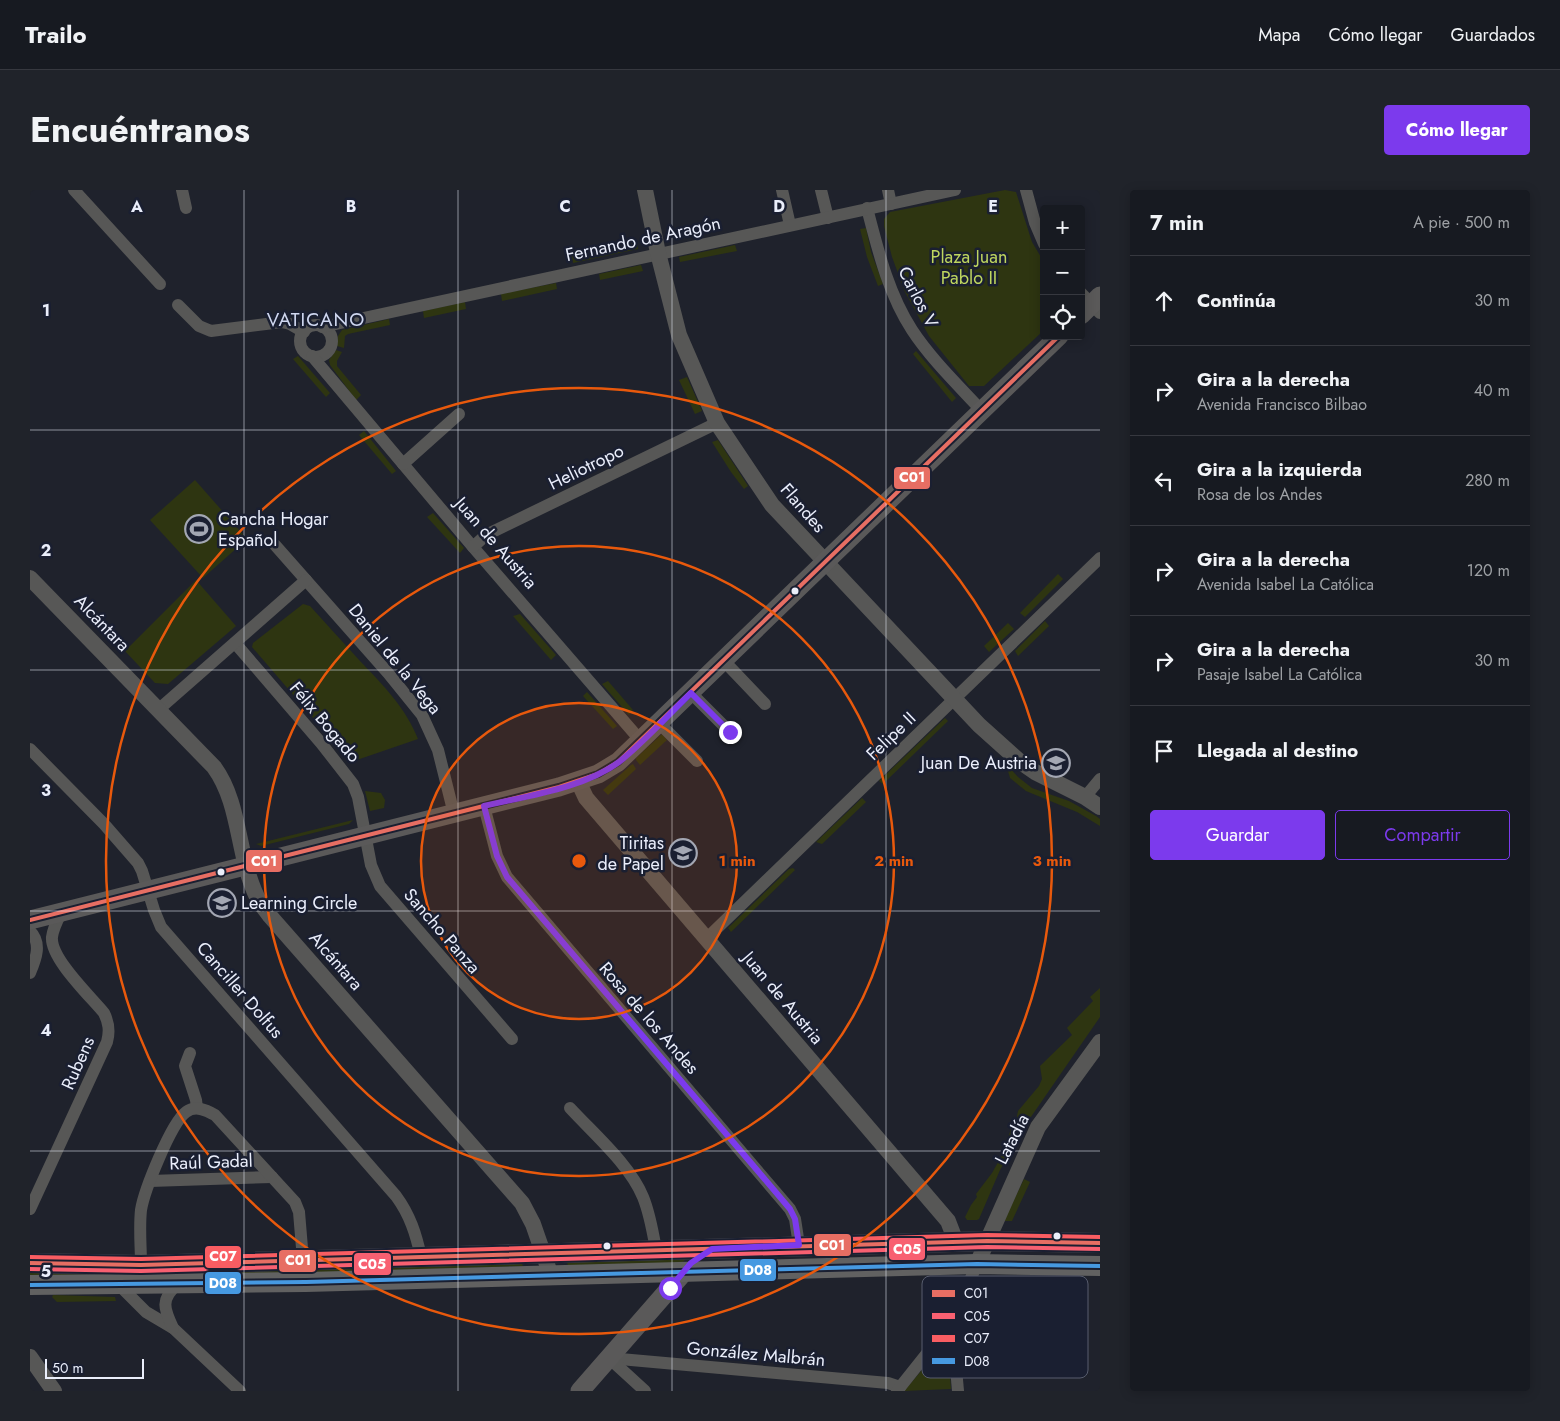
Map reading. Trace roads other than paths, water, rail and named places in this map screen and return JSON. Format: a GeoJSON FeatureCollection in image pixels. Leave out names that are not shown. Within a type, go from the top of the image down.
{"type":"FeatureCollection","features":[{"type":"Feature","properties":{"kind":"main road"},"geometry":{"type":"LineString","coordinates":[[30,920],[454,814],[598,774],[618,762],[641,741],[1055,340]]}},
{"type":"Feature","properties":{"kind":"main road"},"geometry":{"type":"LineString","coordinates":[[30,1262],[141,1265],[799,1245],[987,1241],[1100,1243]]}},
{"type":"Feature","properties":{"kind":"main road"},"geometry":{"type":"LineString","coordinates":[[927,1265],[947,1253],[953,1242]]}},
{"type":"Feature","properties":{"kind":"main road"},"geometry":{"type":"LineString","coordinates":[[580,1391],[691,1263],[712,1249]]}},
{"type":"Feature","properties":{"kind":"main road"},"geometry":{"type":"LineString","coordinates":[[30,1285],[178,1284],[551,1276],[977,1264],[1100,1266]]}},
{"type":"Feature","properties":{"kind":"street"},"geometry":{"type":"LineString","coordinates":[[74,190],[160,284]]}},
{"type":"Feature","properties":{"kind":"street"},"geometry":{"type":"LineString","coordinates":[[182,190],[186,208]]}},
{"type":"Feature","properties":{"kind":"street","name":"Flandes"},"geometry":{"type":"LineString","coordinates":[[645,190],[658,253],[679,334],[717,423],[772,505],[979,725],[1018,760],[1035,772],[1085,797],[1100,807]]}},
{"type":"Feature","properties":{"kind":"street"},"geometry":{"type":"LineString","coordinates":[[782,190],[790,225]]}},
{"type":"Feature","properties":{"kind":"street"},"geometry":{"type":"LineString","coordinates":[[821,190],[828,218]]}},
{"type":"Feature","properties":{"kind":"street"},"geometry":{"type":"LineString","coordinates":[[888,190],[891,204]]}},
{"type":"Feature","properties":{"kind":"street","name":"Fernando de Aragón"},"geometry":{"type":"LineString","coordinates":[[326,330],[339,323],[955,190]]}},
{"type":"Feature","properties":{"kind":"street"},"geometry":{"type":"LineString","coordinates":[[1026,190],[1040,235]]}},
{"type":"Feature","properties":{"kind":"street","name":"Carlos V"},"geometry":{"type":"LineString","coordinates":[[868,208],[884,270],[892,292],[910,328],[982,411]]}},
{"type":"Feature","properties":{"kind":"street"},"geometry":{"type":"LineString","coordinates":[[178,305],[199,326],[211,331],[282,322],[304,332]]}},
{"type":"Feature","properties":{"kind":"street"},"geometry":{"type":"LineString","coordinates":[[314,326],[326,330],[331,346],[318,355],[306,353],[302,346],[304,332],[314,326]]}},
{"type":"Feature","properties":{"kind":"street","name":"Juan de Austria"},"geometry":{"type":"LineString","coordinates":[[318,355],[326,373],[402,464],[641,741]]}},
{"type":"Feature","properties":{"kind":"street"},"geometry":{"type":"LineString","coordinates":[[402,464],[459,414]]}},
{"type":"Feature","properties":{"kind":"street","name":"Heliotropo"},"geometry":{"type":"LineString","coordinates":[[473,547],[486,535],[717,423]]}},
{"type":"Feature","properties":{"kind":"street","name":"Daniel de la Vega"},"geometry":{"type":"LineString","coordinates":[[276,545],[388,673],[422,715],[438,750],[454,814]]}},
{"type":"Feature","properties":{"kind":"street","name":"Felipe II"},"geometry":{"type":"LineString","coordinates":[[706,939],[1100,558]]}},
{"type":"Feature","properties":{"kind":"street","name":"Alcántara"},"geometry":{"type":"LineString","coordinates":[[30,578],[220,776],[228,794],[257,898],[270,916],[522,1203],[544,1254],[551,1276]]}},
{"type":"Feature","properties":{"kind":"street"},"geometry":{"type":"LineString","coordinates":[[158,710],[306,580]]}},
{"type":"Feature","properties":{"kind":"street","name":"Félix Bogado"},"geometry":{"type":"LineString","coordinates":[[235,642],[343,769],[353,784],[358,797],[365,836]]}},
{"type":"Feature","properties":{"kind":"street"},"geometry":{"type":"LineString","coordinates":[[724,660],[766,704]]}},
{"type":"Feature","properties":{"kind":"street"},"geometry":{"type":"LineString","coordinates":[[691,693],[730,732]]}},
{"type":"Feature","properties":{"kind":"street"},"geometry":{"type":"LineString","coordinates":[[659,723],[697,762]]}},
{"type":"Feature","properties":{"kind":"street","name":"Canciller Dolfus"},"geometry":{"type":"LineString","coordinates":[[30,749],[104,824],[138,863],[161,927],[396,1196],[412,1223],[421,1257]]}},
{"type":"Feature","properties":{"kind":"street"},"geometry":{"type":"LineString","coordinates":[[1085,797],[1100,779]]}},
{"type":"Feature","properties":{"kind":"street","name":"Juan de Austria"},"geometry":{"type":"LineString","coordinates":[[578,781],[586,798],[948,1221],[954,1234],[953,1242]]}},
{"type":"Feature","properties":{"kind":"street","name":"Rosa de los Andes"},"geometry":{"type":"LineString","coordinates":[[484,806],[497,856],[507,877],[790,1209],[795,1219],[799,1245]]}},
{"type":"Feature","properties":{"kind":"street","name":"Sancho Panza"},"geometry":{"type":"LineString","coordinates":[[365,836],[371,865],[380,886],[512,1039]]}},
{"type":"Feature","properties":{"kind":"street","name":"Rubens"},"geometry":{"type":"LineString","coordinates":[[30,1209],[107,1042],[109,1031],[104,1013],[54,950],[52,936],[62,911]]}},
{"type":"Feature","properties":{"kind":"street"},"geometry":{"type":"LineString","coordinates":[[30,931],[36,940],[37,947],[32,969]]}},
{"type":"Feature","properties":{"kind":"street"},"geometry":{"type":"LineString","coordinates":[[32,969],[44,958],[59,958]]}},
{"type":"Feature","properties":{"kind":"street","name":"Latadía"},"geometry":{"type":"LineString","coordinates":[[977,1264],[1038,1127],[1097,1049]]}},
{"type":"Feature","properties":{"kind":"street"},"geometry":{"type":"LineString","coordinates":[[190,1054],[186,1066],[197,1108]]}},
{"type":"Feature","properties":{"kind":"street","name":"Raúl Gadal"},"geometry":{"type":"LineString","coordinates":[[141,1265],[141,1210],[150,1181],[179,1119],[187,1111],[197,1108],[215,1115],[295,1202],[299,1212],[303,1260]]}},
{"type":"Feature","properties":{"kind":"street"},"geometry":{"type":"LineString","coordinates":[[570,1108],[617,1158],[634,1181],[643,1197],[656,1250]]}},
{"type":"Feature","properties":{"kind":"street","name":"Raúl Gadal"},"geometry":{"type":"LineString","coordinates":[[150,1181],[272,1177]]}},
{"type":"Feature","properties":{"kind":"street"},"geometry":{"type":"LineString","coordinates":[[972,1276],[977,1264]]}},
{"type":"Feature","properties":{"kind":"street"},"geometry":{"type":"LineString","coordinates":[[173,1328],[165,1305],[169,1294],[178,1284]]}},
{"type":"Feature","properties":{"kind":"street"},"geometry":{"type":"LineString","coordinates":[[119,1285],[146,1312],[173,1328],[240,1391]]}},
{"type":"Feature","properties":{"kind":"street"},"geometry":{"type":"LineString","coordinates":[[30,1357],[54,1391]]}},
{"type":"Feature","properties":{"kind":"street"},"geometry":{"type":"LineString","coordinates":[[609,1358],[645,1391]]}},
{"type":"Feature","properties":{"kind":"street","name":"González Malbrán"},"geometry":{"type":"LineString","coordinates":[[609,1358],[888,1383],[898,1389]]}},
{"type":"Feature","properties":{"kind":"street"},"geometry":{"type":"LineString","coordinates":[[898,1389],[922,1359]]}},
{"type":"Feature","properties":{"kind":"street"},"geometry":{"type":"LineString","coordinates":[[957,1378],[958,1391]]}},
{"type":"Feature","properties":{"kind":"place","name":"Cancha Hogar Español"},"geometry":{"type":"Point","coordinates":[199,529]}},
{"type":"Feature","properties":{"kind":"place","name":"Juan De Austria"},"geometry":{"type":"Point","coordinates":[1056,763]}},
{"type":"Feature","properties":{"kind":"place","name":"Tiritas de Papel"},"geometry":{"type":"Point","coordinates":[683,853]}},
{"type":"Feature","properties":{"kind":"place","name":"Learning Circle"},"geometry":{"type":"Point","coordinates":[222,903]}},
{"type":"Feature","properties":{"kind":"district","name":"VATICANO"},"geometry":{"type":"Point","coordinates":[316,319]}},
{"type":"Feature","properties":{"kind":"park label","name":"Plaza Juan Pablo II"},"geometry":{"type":"Point","coordinates":[969,267]}}]}
